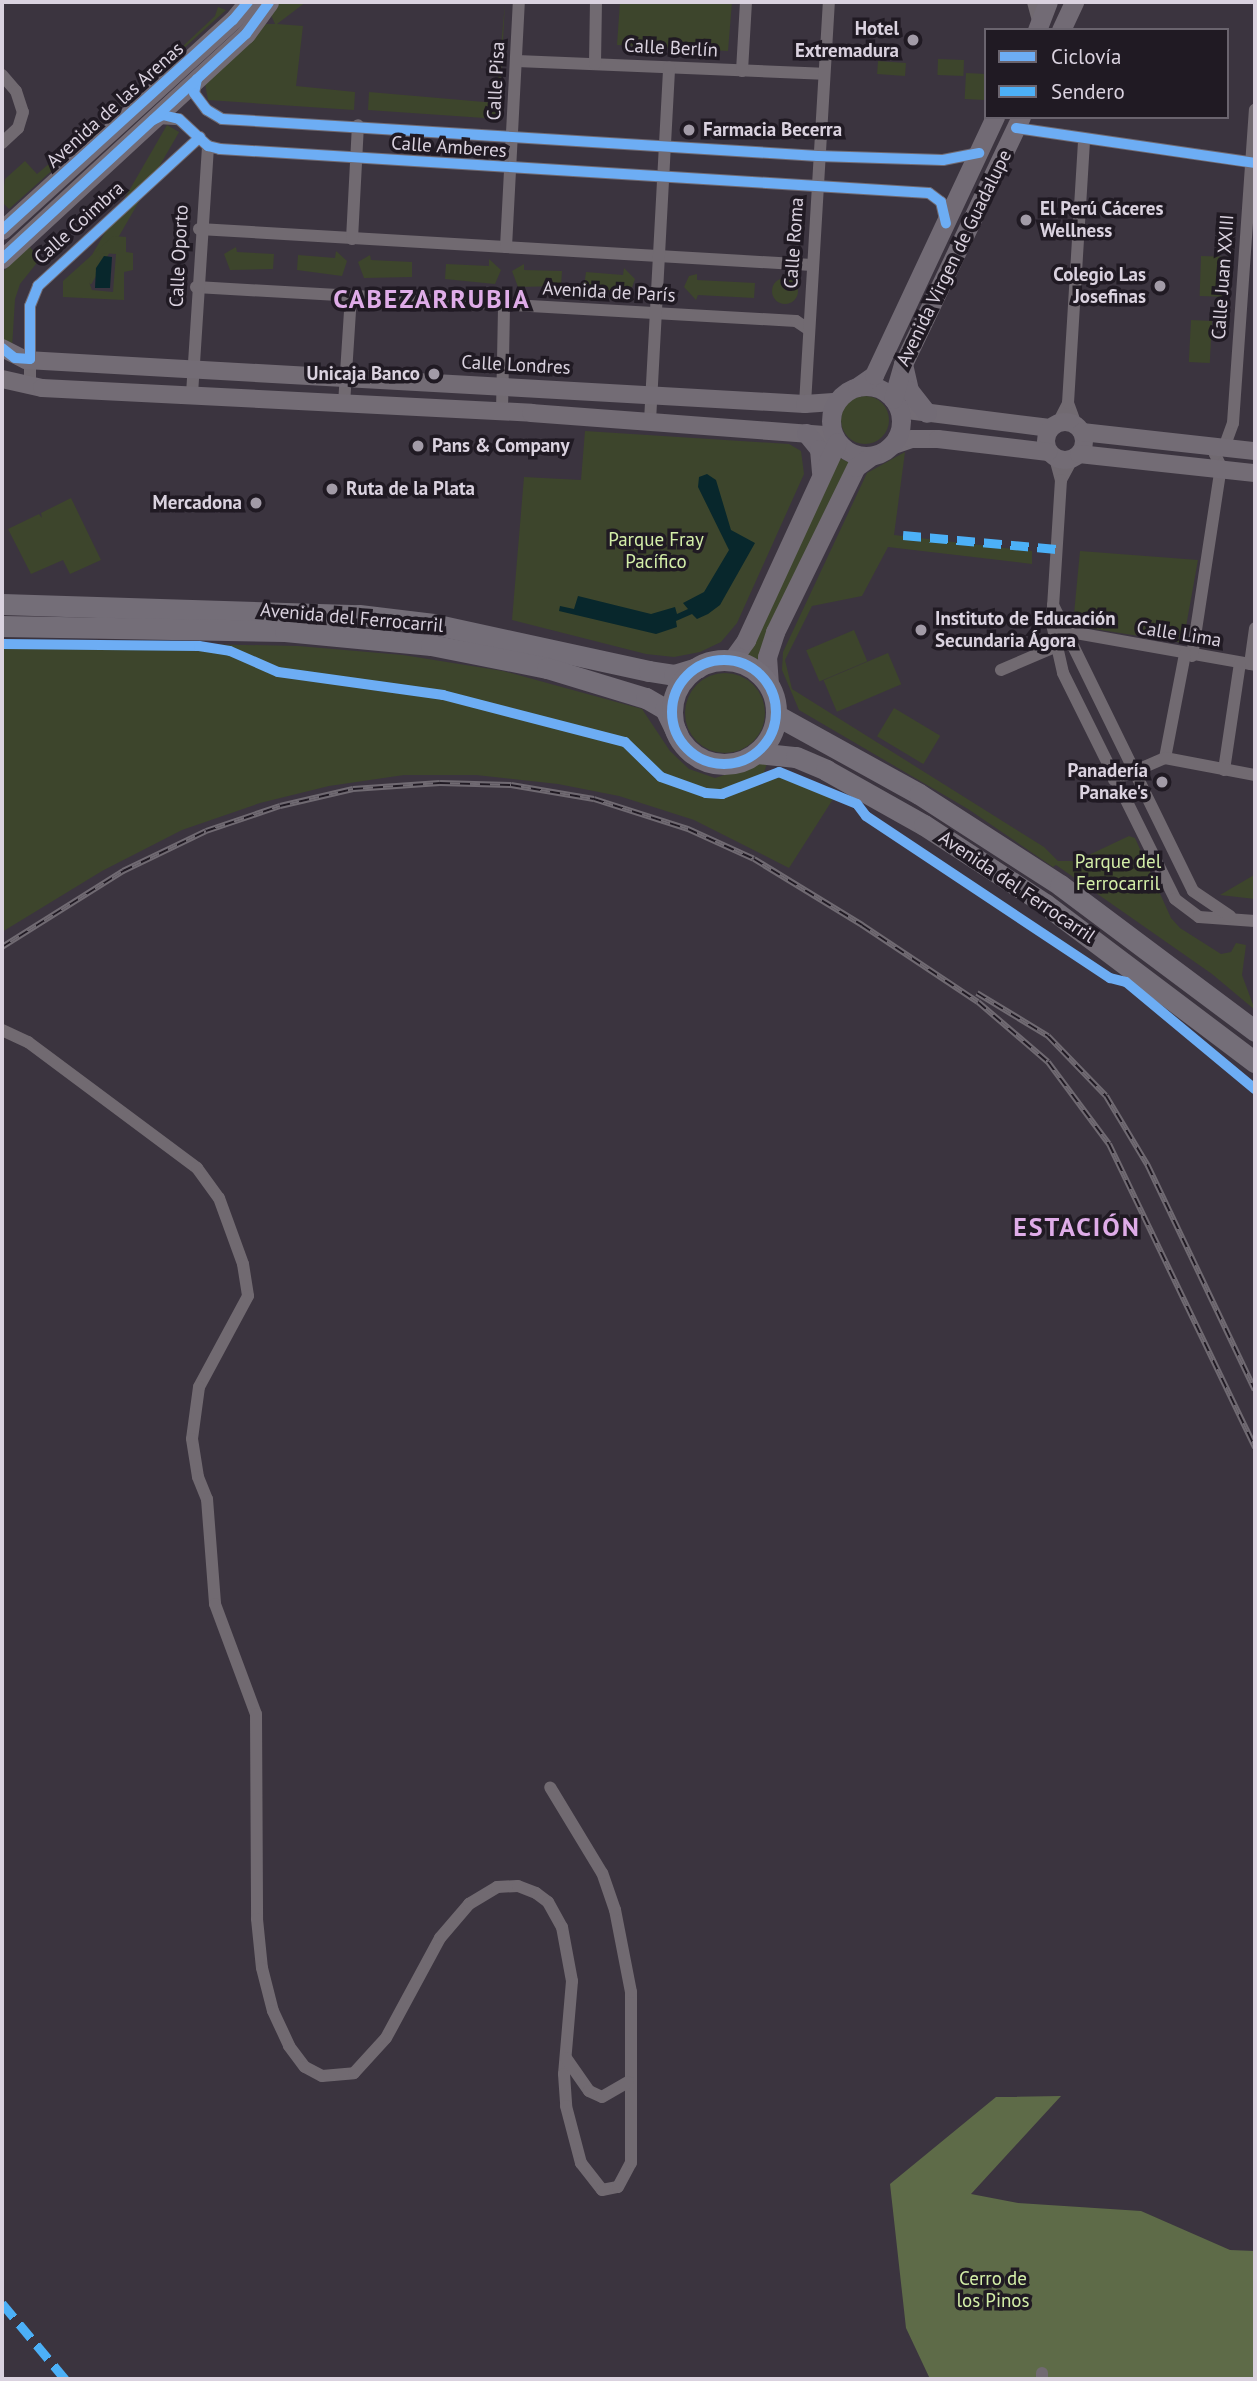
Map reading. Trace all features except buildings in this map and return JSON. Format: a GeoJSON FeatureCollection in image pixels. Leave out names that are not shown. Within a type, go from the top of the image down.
{"type":"FeatureCollection","features":[{"type":"Feature","properties":{"kind":"highway","name":"Avenida del Ferrocarril"},"geometry":{"type":"LineString","coordinates":[[2,604],[359,615],[433,624],[661,673],[697,668]]}},
{"type":"Feature","properties":{"kind":"highway","name":"Avenida del Ferrocarril"},"geometry":{"type":"LineString","coordinates":[[2,626],[285,631],[431,645],[547,668],[646,698],[665,709],[677,734]]}},
{"type":"Feature","properties":{"kind":"highway"},"geometry":{"type":"LineString","coordinates":[[732,661],[751,668],[769,685],[776,715],[772,733],[757,753],[731,764],[707,762],[687,748],[677,734],[673,719],[676,694],[697,668],[732,661]]}},
{"type":"Feature","properties":{"kind":"highway","name":"Avenida del Ferrocarril"},"geometry":{"type":"LineString","coordinates":[[776,715],[919,794],[1060,885],[1255,1031]]}},
{"type":"Feature","properties":{"kind":"highway","name":"Avenida del Ferrocarril"},"geometry":{"type":"LineString","coordinates":[[757,753],[796,757],[924,825],[1056,912],[1255,1062]]}},
{"type":"Feature","properties":{"kind":"main road","name":"Avenida de las Arenas"},"geometry":{"type":"LineString","coordinates":[[2,230],[233,20],[248,2]]}},
{"type":"Feature","properties":{"kind":"main road","name":"Avenida de las Arenas"},"geometry":{"type":"LineString","coordinates":[[2,259],[246,34],[269,2]]}},
{"type":"Feature","properties":{"kind":"main road"},"geometry":{"type":"LineString","coordinates":[[1038,27],[1048,2]]}},
{"type":"Feature","properties":{"kind":"main road"},"geometry":{"type":"LineString","coordinates":[[1062,28],[1074,2]]}},
{"type":"Feature","properties":{"kind":"main road","name":"Avenida Virgen de Guadalupe"},"geometry":{"type":"LineString","coordinates":[[858,387],[874,375],[994,119]]}},
{"type":"Feature","properties":{"kind":"main road","name":"Avenida Virgen de Guadalupe"},"geometry":{"type":"LineString","coordinates":[[896,404],[903,364],[1018,123]]}},
{"type":"Feature","properties":{"kind":"main road","name":"Calle Londres"},"geometry":{"type":"LineString","coordinates":[[2,348],[28,360],[499,384],[805,404],[837,402]]}},
{"type":"Feature","properties":{"kind":"main road"},"geometry":{"type":"LineString","coordinates":[[903,364],[909,390],[927,413]]}},
{"type":"Feature","properties":{"kind":"main road"},"geometry":{"type":"LineString","coordinates":[[2,379],[28,386],[521,412],[806,433],[835,439],[852,454],[871,456]]}},
{"type":"Feature","properties":{"kind":"main road"},"geometry":{"type":"LineString","coordinates":[[732,661],[746,640],[820,482],[835,439],[831,422],[837,402],[858,387],[877,388],[896,404],[927,413],[1225,445],[1255,451]]}},
{"type":"Feature","properties":{"kind":"main road"},"geometry":{"type":"LineString","coordinates":[[891,446],[900,428],[896,404]]}},
{"type":"Feature","properties":{"kind":"main road"},"geometry":{"type":"LineString","coordinates":[[1064,456],[1045,440],[1066,427]]}},
{"type":"Feature","properties":{"kind":"main road"},"geometry":{"type":"LineString","coordinates":[[1064,456],[1066,427]]}},
{"type":"Feature","properties":{"kind":"main road"},"geometry":{"type":"LineString","coordinates":[[806,433],[821,456],[820,482]]}},
{"type":"Feature","properties":{"kind":"main road"},"geometry":{"type":"LineString","coordinates":[[769,685],[767,657],[775,632],[856,467],[891,446],[911,439],[938,439],[1064,456],[1221,467],[1255,473]]}},
{"type":"Feature","properties":{"kind":"street","name":"Calle Pisa"},"geometry":{"type":"LineString","coordinates":[[506,247],[519,2]]}},
{"type":"Feature","properties":{"kind":"street"},"geometry":{"type":"LineString","coordinates":[[594,64],[596,2]]}},
{"type":"Feature","properties":{"kind":"street"},"geometry":{"type":"LineString","coordinates":[[742,71],[746,2]]}},
{"type":"Feature","properties":{"kind":"street","name":"Calle Roma"},"geometry":{"type":"LineString","coordinates":[[805,404],[828,2]]}},
{"type":"Feature","properties":{"kind":"street"},"geometry":{"type":"LineString","coordinates":[[1033,2],[1038,27]]}},
{"type":"Feature","properties":{"kind":"street","name":"Calle Berlín"},"geometry":{"type":"LineString","coordinates":[[517,61],[823,74]]}},
{"type":"Feature","properties":{"kind":"street"},"geometry":{"type":"LineString","coordinates":[[650,421],[669,68]]}},
{"type":"Feature","properties":{"kind":"street"},"geometry":{"type":"LineString","coordinates":[[2,75],[16,91],[23,112],[18,128],[2,143]]}},
{"type":"Feature","properties":{"kind":"street","name":"Calle Amberes"},"geometry":{"type":"LineString","coordinates":[[197,79],[194,93],[207,110],[222,119],[358,125],[818,156],[943,160],[979,153]]}},
{"type":"Feature","properties":{"kind":"street","name":"Calle Juan XXIII"},"geometry":{"type":"LineString","coordinates":[[1165,758],[1188,655],[1221,467],[1229,460],[1225,445],[1233,423],[1255,110]]}},
{"type":"Feature","properties":{"kind":"street","name":"Calle Amberes"},"geometry":{"type":"LineString","coordinates":[[153,120],[163,115],[179,119],[204,141],[355,159],[817,189],[929,193],[941,202],[946,223]]}},
{"type":"Feature","properties":{"kind":"street"},"geometry":{"type":"LineString","coordinates":[[1018,123],[1084,138],[1253,163]]}},
{"type":"Feature","properties":{"kind":"street"},"geometry":{"type":"LineString","coordinates":[[352,239],[358,125]]}},
{"type":"Feature","properties":{"kind":"street"},"geometry":{"type":"LineString","coordinates":[[1066,427],[1084,138]]}},
{"type":"Feature","properties":{"kind":"street","name":"Calle Oporto"},"geometry":{"type":"LineString","coordinates":[[193,369],[204,141]]}},
{"type":"Feature","properties":{"kind":"street","name":"Calle Coimbra"},"geometry":{"type":"LineString","coordinates":[[28,386],[30,306],[37,286],[204,141]]}},
{"type":"Feature","properties":{"kind":"street","name":"Avenida de París"},"geometry":{"type":"LineString","coordinates":[[199,229],[812,265]]}},
{"type":"Feature","properties":{"kind":"street","name":"Avenida de París"},"geometry":{"type":"LineString","coordinates":[[196,287],[796,321],[808,329]]}},
{"type":"Feature","properties":{"kind":"street"},"geometry":{"type":"LineString","coordinates":[[344,404],[351,296]]}},
{"type":"Feature","properties":{"kind":"street"},"geometry":{"type":"LineString","coordinates":[[502,412],[499,384],[504,306]]}},
{"type":"Feature","properties":{"kind":"street"},"geometry":{"type":"LineString","coordinates":[[135,393],[138,367]]}},
{"type":"Feature","properties":{"kind":"street"},"geometry":{"type":"LineString","coordinates":[[191,394],[193,369]]}},
{"type":"Feature","properties":{"kind":"street"},"geometry":{"type":"LineString","coordinates":[[521,386],[521,412]]}},
{"type":"Feature","properties":{"kind":"street"},"geometry":{"type":"LineString","coordinates":[[1064,456],[1051,601],[1054,646],[1117,785],[1175,899],[1199,917],[1255,921]]}},
{"type":"Feature","properties":{"kind":"street"},"geometry":{"type":"LineString","coordinates":[[1051,601],[1193,891],[1235,919]]}},
{"type":"Feature","properties":{"kind":"street"},"geometry":{"type":"LineString","coordinates":[[1224,770],[1255,628]]}},
{"type":"Feature","properties":{"kind":"street","name":"Calle Lima"},"geometry":{"type":"LineString","coordinates":[[1001,670],[1071,639],[1097,639],[1248,664]]}},
{"type":"Feature","properties":{"kind":"street"},"geometry":{"type":"LineString","coordinates":[[1083,665],[1097,639]]}},
{"type":"Feature","properties":{"kind":"street"},"geometry":{"type":"LineString","coordinates":[[1117,785],[1165,758],[1255,775]]}},
{"type":"Feature","properties":{"kind":"street"},"geometry":{"type":"LineString","coordinates":[[1175,899],[1184,899],[1193,891]]}},
{"type":"Feature","properties":{"kind":"street"},"geometry":{"type":"LineString","coordinates":[[2,1030],[28,1042],[197,1168],[219,1198],[243,1264],[248,1296],[199,1387],[192,1439],[210,1519],[215,1604],[256,1714],[257,1919],[262,1968],[273,2011],[289,2046],[305,2067],[322,2076],[354,2073],[369,2061],[386,2038],[418,1973],[456,1918],[482,1895],[518,1886],[548,1902],[562,1927],[572,1981],[566,2058],[566,2106],[585,2171],[602,2190],[618,2187],[631,2163],[628,2082],[634,2043],[631,1992],[615,1910],[602,1873],[550,1787]]}},
{"type":"Feature","properties":{"kind":"street"},"geometry":{"type":"LineString","coordinates":[[566,2058],[589,2091],[602,2097],[628,2082]]}},
{"type":"Feature","properties":{"kind":"green space"},"geometry":{"type":"Polygon","coordinates":[[[279,2],[306,2],[277,24],[303,26],[296,86],[355,92],[354,110],[208,100],[205,84],[265,24],[275,24],[270,13],[279,2]]]}},
{"type":"Feature","properties":{"kind":"green space"},"geometry":{"type":"Polygon","coordinates":[[[505,2],[499,119],[368,110],[369,92],[496,103],[505,2]]]}},
{"type":"Feature","properties":{"kind":"green space"},"geometry":{"type":"Polygon","coordinates":[[[620,2],[732,2],[728,51],[617,45],[620,2]]]}},
{"type":"Feature","properties":{"kind":"green space"},"geometry":{"type":"Polygon","coordinates":[[[218,7],[226,10],[85,138],[215,16],[218,7]]]}},
{"type":"Feature","properties":{"kind":"green space"},"geometry":{"type":"Polygon","coordinates":[[[938,59],[964,60],[963,76],[937,75],[938,59]]]}},
{"type":"Feature","properties":{"kind":"green space"},"geometry":{"type":"Polygon","coordinates":[[[878,61],[906,63],[905,76],[877,74],[878,61]]]}},
{"type":"Feature","properties":{"kind":"green space"},"geometry":{"type":"Polygon","coordinates":[[[966,73],[984,74],[984,100],[965,99],[966,73]]]}},
{"type":"Feature","properties":{"kind":"green space"},"geometry":{"type":"Polygon","coordinates":[[[167,125],[179,132],[91,284],[79,277],[167,125]]]}},
{"type":"Feature","properties":{"kind":"green space"},"geometry":{"type":"Polygon","coordinates":[[[71,145],[76,149],[9,209],[2,202],[5,179],[25,161],[37,174],[71,145]]]}},
{"type":"Feature","properties":{"kind":"green space"},"geometry":{"type":"Polygon","coordinates":[[[113,236],[126,237],[126,252],[133,253],[133,270],[124,272],[124,300],[63,297],[63,281],[113,236]],[[102,253],[89,282],[92,290],[113,292],[116,254],[102,253]]]}},
{"type":"Feature","properties":{"kind":"green space"},"geometry":{"type":"Polygon","coordinates":[[[28,245],[40,259],[20,284],[15,299],[12,348],[2,340],[2,273],[28,245]]]}},
{"type":"Feature","properties":{"kind":"green space"},"geometry":{"type":"Polygon","coordinates":[[[236,247],[237,252],[274,254],[273,269],[230,270],[224,254],[236,247]]]}},
{"type":"Feature","properties":{"kind":"green space"},"geometry":{"type":"Polygon","coordinates":[[[336,251],[347,261],[342,276],[297,270],[298,255],[335,258],[336,251]]]}},
{"type":"Feature","properties":{"kind":"green space"},"geometry":{"type":"Polygon","coordinates":[[[370,255],[371,260],[412,262],[412,277],[364,278],[358,262],[370,255]]]}},
{"type":"Feature","properties":{"kind":"green space"},"geometry":{"type":"Polygon","coordinates":[[[1201,256],[1224,257],[1223,297],[1200,296],[1201,256]]]}},
{"type":"Feature","properties":{"kind":"green space"},"geometry":{"type":"Polygon","coordinates":[[[489,259],[501,270],[495,284],[445,279],[446,264],[489,266],[489,259]]]}},
{"type":"Feature","properties":{"kind":"green space"},"geometry":{"type":"Polygon","coordinates":[[[524,264],[524,270],[562,271],[561,286],[518,287],[512,271],[524,264]]]}},
{"type":"Feature","properties":{"kind":"green space"},"geometry":{"type":"Polygon","coordinates":[[[624,268],[635,279],[630,293],[584,287],[586,272],[623,275],[624,268]]]}},
{"type":"Feature","properties":{"kind":"green space"},"geometry":{"type":"Polygon","coordinates":[[[697,274],[697,280],[755,283],[754,298],[698,295],[696,300],[684,287],[689,276],[697,274]]]}},
{"type":"Feature","properties":{"kind":"green space"},"geometry":{"type":"Polygon","coordinates":[[[785,278],[794,282],[798,291],[794,300],[785,304],[776,300],[772,291],[776,282],[785,278]]]}},
{"type":"Feature","properties":{"kind":"green space"},"geometry":{"type":"Polygon","coordinates":[[[1191,320],[1212,321],[1210,363],[1189,362],[1191,320]]]}},
{"type":"Feature","properties":{"kind":"green space"},"geometry":{"type":"Polygon","coordinates":[[[865,396],[882,403],[889,420],[882,437],[865,444],[848,437],[841,420],[848,403],[865,396]]]}},
{"type":"Feature","properties":{"kind":"green space","name":"Parque Fray Pacífico"},"geometry":{"type":"Polygon","coordinates":[[[585,431],[789,444],[801,451],[804,474],[737,623],[721,642],[700,652],[674,657],[646,654],[512,620],[524,477],[581,480],[585,431]]]}},
{"type":"Feature","properties":{"kind":"green space","name":"Parque del Ferrocarril"},"geometry":{"type":"Polygon","coordinates":[[[905,452],[894,535],[1032,551],[1032,564],[888,547],[862,596],[812,606],[785,660],[792,689],[1044,847],[1058,861],[1076,861],[1129,836],[1135,838],[1171,918],[1180,928],[1221,954],[1231,952],[1236,943],[1246,945],[1242,975],[1255,1010],[1212,974],[1056,865],[1053,867],[968,809],[799,710],[782,670],[783,652],[867,473],[905,452]]]}},
{"type":"Feature","properties":{"kind":"green space"},"geometry":{"type":"Polygon","coordinates":[[[840,458],[850,463],[758,661],[746,654],[840,458]]]}},
{"type":"Feature","properties":{"kind":"green space"},"geometry":{"type":"Polygon","coordinates":[[[71,498],[101,560],[70,574],[63,560],[31,574],[8,529],[39,514],[42,518],[41,513],[71,498]]]}},
{"type":"Feature","properties":{"kind":"green space"},"geometry":{"type":"Polygon","coordinates":[[[1080,551],[1198,560],[1183,643],[1082,627],[1074,614],[1080,551]]]}},
{"type":"Feature","properties":{"kind":"green space"},"geometry":{"type":"Polygon","coordinates":[[[854,630],[867,661],[819,682],[806,650],[854,630]]]}},
{"type":"Feature","properties":{"kind":"green space"},"geometry":{"type":"Polygon","coordinates":[[[2,640],[298,646],[403,655],[503,671],[642,709],[670,751],[689,769],[715,778],[768,761],[759,786],[772,778],[788,778],[835,796],[789,868],[694,820],[619,796],[558,784],[476,775],[404,775],[329,786],[260,803],[182,830],[102,871],[2,932],[2,640]]]}},
{"type":"Feature","properties":{"kind":"green space"},"geometry":{"type":"Polygon","coordinates":[[[888,653],[901,684],[837,712],[824,680],[888,653]]]}},
{"type":"Feature","properties":{"kind":"green space"},"geometry":{"type":"Polygon","coordinates":[[[725,673],[740,676],[753,685],[762,698],[765,713],[762,728],[753,741],[740,750],[725,753],[710,750],[697,741],[688,728],[685,713],[688,698],[697,685],[710,676],[725,673]]]}},
{"type":"Feature","properties":{"kind":"green space"},"geometry":{"type":"Polygon","coordinates":[[[894,708],[940,736],[923,764],[877,736],[894,708]]]}},
{"type":"Feature","properties":{"kind":"green space"},"geometry":{"type":"Polygon","coordinates":[[[1254,875],[1255,899],[1220,895],[1254,875]]]}},
{"type":"Feature","properties":{"kind":"green space","name":"Cerro de los Pinos"},"geometry":{"type":"Polygon","coordinates":[[[1061,2096],[971,2194],[1018,2203],[1141,2211],[1230,2250],[1255,2251],[1255,2379],[930,2379],[906,2328],[890,2184],[996,2097],[1061,2096]]]}},
{"type":"Feature","properties":{"kind":"shaded area"},"geometry":{"type":"Polygon","coordinates":[[[104,256],[112,257],[110,288],[95,288],[96,268],[104,256]]]}},
{"type":"Feature","properties":{"kind":"shaded area"},"geometry":{"type":"Polygon","coordinates":[[[707,474],[716,480],[731,530],[755,543],[720,605],[697,619],[692,614],[676,621],[677,627],[656,634],[559,611],[560,606],[574,609],[578,596],[651,614],[675,607],[677,614],[688,609],[683,603],[704,592],[729,550],[698,487],[699,477],[707,474]]]}},
{"type":"Feature","properties":{"kind":"railway"},"geometry":{"type":"LineString","coordinates":[[2,947],[123,871],[206,831],[280,806],[353,789],[440,783],[511,785],[594,799],[688,829],[754,859],[862,925],[978,1002],[1048,1062],[1109,1144],[1255,1448]]}},
{"type":"Feature","properties":{"kind":"railway"},"geometry":{"type":"LineString","coordinates":[[977,993],[1048,1036],[1106,1096],[1148,1166],[1255,1390]]}},
{"type":"Feature","properties":{"kind":"marked path"},"geometry":{"type":"LineString","coordinates":[[903,535],[1056,549]]}},
{"type":"Feature","properties":{"kind":"marked path"},"geometry":{"type":"LineString","coordinates":[[2,2303],[65,2379]]}},
{"type":"Feature","properties":{"kind":"cycle path"},"geometry":{"type":"LineString","coordinates":[[2,230],[233,20],[248,2]]}},
{"type":"Feature","properties":{"kind":"cycle path"},"geometry":{"type":"LineString","coordinates":[[2,259],[246,34],[269,2]]}},
{"type":"Feature","properties":{"kind":"cycle path"},"geometry":{"type":"LineString","coordinates":[[197,79],[194,93],[207,110],[222,119],[818,156],[943,160],[979,153]]}},
{"type":"Feature","properties":{"kind":"cycle path"},"geometry":{"type":"LineString","coordinates":[[153,120],[163,115],[179,119],[208,146],[220,149],[929,193],[941,202],[946,223]]}},
{"type":"Feature","properties":{"kind":"cycle path"},"geometry":{"type":"LineString","coordinates":[[1016,128],[1255,163]]}},
{"type":"Feature","properties":{"kind":"cycle path"},"geometry":{"type":"LineString","coordinates":[[2,348],[15,358],[30,359],[30,306],[38,286],[200,137]]}},
{"type":"Feature","properties":{"kind":"cycle path"},"geometry":{"type":"LineString","coordinates":[[2,644],[199,646],[230,651],[278,672],[443,695],[625,742],[661,777],[706,793],[722,794],[779,772],[857,804],[866,816],[1110,978],[1126,982],[1255,1089]]}},
{"type":"Feature","properties":{"kind":"cycle path"},"geometry":{"type":"LineString","coordinates":[[724,660],[744,664],[761,675],[772,692],[776,712],[772,732],[761,749],[744,760],[724,764],[704,760],[687,749],[676,732],[672,712],[676,692],[687,675],[704,664],[724,660]]}},
{"type":"Feature","properties":{"kind":"place","name":"Hotel Extremadura"},"geometry":{"type":"Point","coordinates":[913,40]}},
{"type":"Feature","properties":{"kind":"place","name":"Farmacia Becerra"},"geometry":{"type":"Point","coordinates":[689,130]}},
{"type":"Feature","properties":{"kind":"place","name":"El Perú Cáceres Wellness"},"geometry":{"type":"Point","coordinates":[1026,220]}},
{"type":"Feature","properties":{"kind":"place","name":"Colegio Las Josefinas"},"geometry":{"type":"Point","coordinates":[1160,286]}},
{"type":"Feature","properties":{"kind":"place","name":"Unicaja Banco"},"geometry":{"type":"Point","coordinates":[434,374]}},
{"type":"Feature","properties":{"kind":"place","name":"Pans & Company"},"geometry":{"type":"Point","coordinates":[418,446]}},
{"type":"Feature","properties":{"kind":"place","name":"Ruta de la Plata"},"geometry":{"type":"Point","coordinates":[332,489]}},
{"type":"Feature","properties":{"kind":"place","name":"Mercadona"},"geometry":{"type":"Point","coordinates":[256,503]}},
{"type":"Feature","properties":{"kind":"place","name":"Instituto de Educación Secundaria Ágora"},"geometry":{"type":"Point","coordinates":[921,630]}},
{"type":"Feature","properties":{"kind":"place","name":"Panadería Panake's"},"geometry":{"type":"Point","coordinates":[1162,782]}},
{"type":"Feature","properties":{"kind":"district","name":"CABEZARRUBIA"},"geometry":{"type":"Point","coordinates":[432,299]}},
{"type":"Feature","properties":{"kind":"district","name":"ESTACIÓN"},"geometry":{"type":"Point","coordinates":[1077,1227]}}]}
